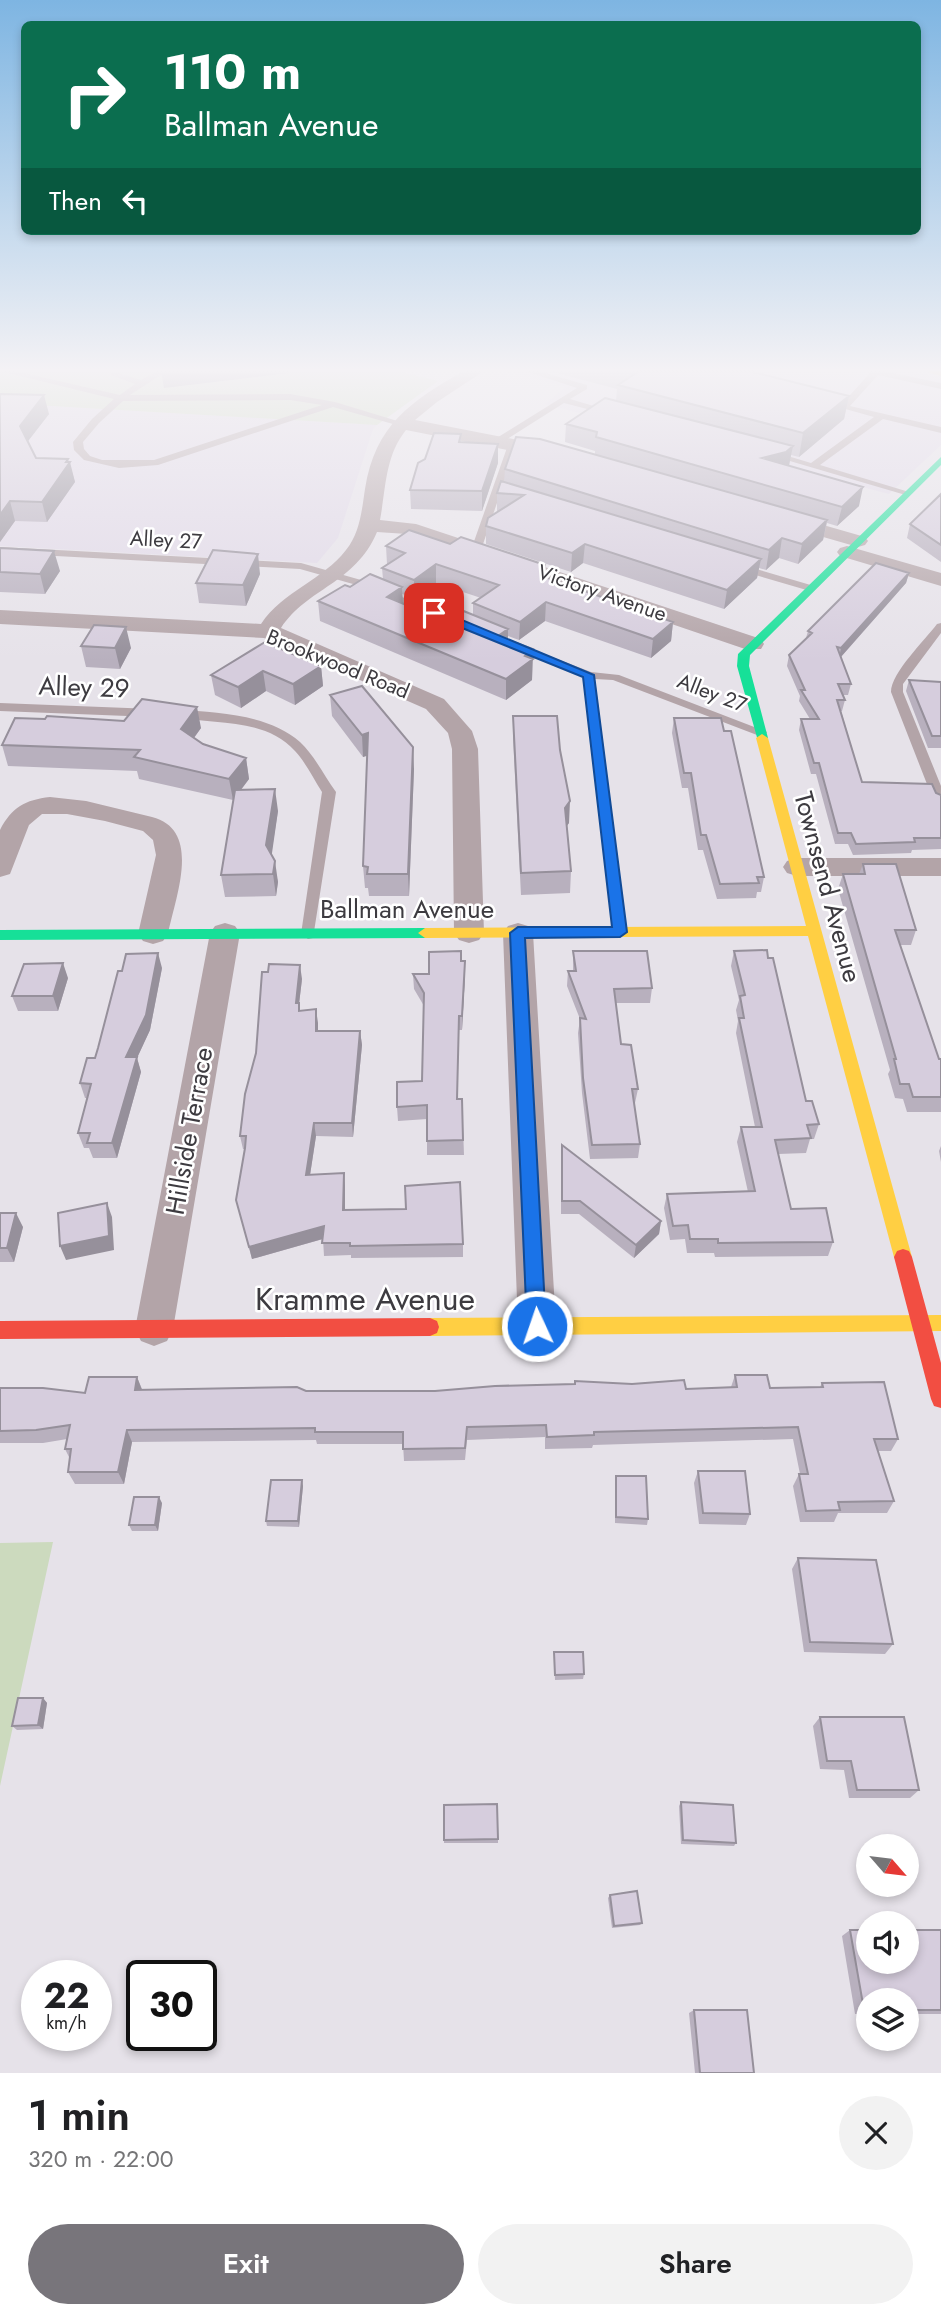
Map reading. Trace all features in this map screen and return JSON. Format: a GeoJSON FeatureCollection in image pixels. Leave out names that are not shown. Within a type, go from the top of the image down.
{"type":"FeatureCollection","features":[{"type":"Feature","properties":{"kind":"street"},"geometry":{"type":"LineString","coordinates":[[268,631],[274,619],[292,602],[332,574],[353,556],[362,544],[369,525],[379,468]]}},
{"type":"Feature","properties":{"kind":"street"},"geometry":{"type":"LineString","coordinates":[[753,644],[933,468]]}},
{"type":"Feature","properties":{"kind":"street"},"geometry":{"type":"LineString","coordinates":[[764,514],[941,580]]}},
{"type":"Feature","properties":{"kind":"street","name":"Victory Avenue"},"geometry":{"type":"LineString","coordinates":[[369,525],[409,528],[753,644]]}},
{"type":"Feature","properties":{"kind":"street","name":"Brookwood Road"},"geometry":{"type":"LineString","coordinates":[[0,617],[268,631],[435,704],[460,731],[465,749],[469,933]]}},
{"type":"Feature","properties":{"kind":"street","name":"Townsend Avenue"},"geometry":{"type":"LineString","coordinates":[[753,644],[744,654],[743,666],[941,1399]]}},
{"type":"Feature","properties":{"kind":"street"},"geometry":{"type":"LineString","coordinates":[[0,868],[16,824],[35,806],[52,803],[152,825],[163,832],[169,842],[170,855],[153,934]]}},
{"type":"Feature","properties":{"kind":"street"},"geometry":{"type":"LineString","coordinates":[[797,867],[941,867]]}},
{"type":"Feature","properties":{"kind":"street","name":"Ballman Avenue"},"geometry":{"type":"LineString","coordinates":[[0,935],[814,931]]}},
{"type":"Feature","properties":{"kind":"street","name":"Hillside Terrace"},"geometry":{"type":"LineString","coordinates":[[154,1329],[225,933]]}},
{"type":"Feature","properties":{"kind":"street"},"geometry":{"type":"LineString","coordinates":[[518,933],[537,1326]]}},
{"type":"Feature","properties":{"kind":"street","name":"Kramme Avenue"},"geometry":{"type":"LineString","coordinates":[[0,1330],[941,1323]]}},
{"type":"Feature","properties":{"kind":"lane"},"geometry":{"type":"LineString","coordinates":[[475,550],[496,492],[500,468]]}},
{"type":"Feature","properties":{"kind":"lane"},"geometry":{"type":"LineString","coordinates":[[819,468],[906,494]]}},
{"type":"Feature","properties":{"kind":"lane"},"geometry":{"type":"LineString","coordinates":[[496,492],[509,496]]}},
{"type":"Feature","properties":{"kind":"lane","name":"Alley 27"},"geometry":{"type":"LineString","coordinates":[[0,550],[301,566],[332,574],[472,628]]}},
{"type":"Feature","properties":{"kind":"lane"},"geometry":{"type":"LineString","coordinates":[[733,565],[810,589]]}},
{"type":"Feature","properties":{"kind":"lane"},"geometry":{"type":"LineString","coordinates":[[941,626],[897,684],[897,692],[941,802]]}},
{"type":"Feature","properties":{"kind":"lane","name":"Alley 27"},"geometry":{"type":"LineString","coordinates":[[498,639],[589,675],[615,677],[761,732]]}},
{"type":"Feature","properties":{"kind":"lane"},"geometry":{"type":"LineString","coordinates":[[589,675],[620,932]]}},
{"type":"Feature","properties":{"kind":"lane","name":"Alley 29"},"geometry":{"type":"LineString","coordinates":[[0,707],[213,717],[248,723],[294,744],[329,792],[309,934]]}},
{"type":"Feature","properties":{"kind":"shaded area"},"geometry":{"type":"Polygon","coordinates":[[[0,468],[361,468],[338,538],[317,563],[0,546],[0,468]]]}},
{"type":"Feature","properties":{"kind":"shaded area"},"geometry":{"type":"Polygon","coordinates":[[[789,468],[917,468],[889,494],[789,468]]]}},
{"type":"Feature","properties":{"kind":"green space"},"geometry":{"type":"Polygon","coordinates":[[[53,1542],[0,1786],[0,1543],[53,1542]]]}},
{"type":"Feature","properties":{"kind":"building"},"geometry":{"type":"Polygon","coordinates":[[[0,468],[66,468],[42,502],[10,501],[0,515],[0,468]]]}},
{"type":"Feature","properties":{"kind":"building"},"geometry":{"type":"Polygon","coordinates":[[[417,468],[490,468],[482,491],[410,490],[417,468]]]}},
{"type":"Feature","properties":{"kind":"building"},"geometry":{"type":"Polygon","coordinates":[[[642,468],[827,520],[802,544],[782,538],[769,550],[505,469],[642,468]]]}},
{"type":"Feature","properties":{"kind":"building"},"geometry":{"type":"Polygon","coordinates":[[[704,468],[796,468],[863,487],[842,507],[704,468]]]}},
{"type":"Feature","properties":{"kind":"building"},"geometry":{"type":"Polygon","coordinates":[[[501,481],[761,559],[727,590],[585,544],[572,553],[486,526],[488,518],[524,495],[497,493],[501,481]]]}},
{"type":"Feature","properties":{"kind":"building"},"geometry":{"type":"Polygon","coordinates":[[[941,494],[941,545],[910,524],[941,494]]]}},
{"type":"Feature","properties":{"kind":"building"},"geometry":{"type":"Polygon","coordinates":[[[409,530],[450,544],[461,537],[545,565],[542,576],[673,622],[653,639],[546,602],[520,622],[473,603],[499,585],[436,564],[414,580],[382,568],[405,553],[386,546],[409,530]]]}},
{"type":"Feature","properties":{"kind":"building"},"geometry":{"type":"Polygon","coordinates":[[[0,548],[54,551],[40,574],[0,572],[0,548]]]}},
{"type":"Feature","properties":{"kind":"building"},"geometry":{"type":"Polygon","coordinates":[[[213,550],[258,554],[243,585],[196,583],[213,550]]]}},
{"type":"Feature","properties":{"kind":"building"},"geometry":{"type":"Polygon","coordinates":[[[876,563],[909,573],[841,648],[837,647],[851,684],[838,684],[845,700],[837,700],[862,782],[932,784],[936,793],[941,795],[941,838],[914,838],[915,842],[856,844],[851,833],[838,833],[819,763],[814,763],[801,719],[819,719],[801,690],[805,690],[789,655],[812,633],[808,631],[876,563]]]}},
{"type":"Feature","properties":{"kind":"building"},"geometry":{"type":"Polygon","coordinates":[[[370,574],[402,587],[387,597],[445,621],[461,610],[508,629],[498,636],[533,649],[525,656],[533,659],[506,679],[318,601],[345,585],[350,587],[370,574]]]}},
{"type":"Feature","properties":{"kind":"building"},"geometry":{"type":"Polygon","coordinates":[[[94,625],[126,627],[115,648],[81,646],[94,625]]]}},
{"type":"Feature","properties":{"kind":"building"},"geometry":{"type":"Polygon","coordinates":[[[265,642],[321,666],[293,684],[263,671],[238,687],[211,675],[265,642]]]}},
{"type":"Feature","properties":{"kind":"building"},"geometry":{"type":"Polygon","coordinates":[[[909,680],[941,682],[941,736],[932,736],[909,680]]]}},
{"type":"Feature","properties":{"kind":"building"},"geometry":{"type":"Polygon","coordinates":[[[362,686],[413,747],[408,874],[367,874],[368,867],[363,866],[368,733],[362,735],[330,695],[362,686]]]}},
{"type":"Feature","properties":{"kind":"building"},"geometry":{"type":"Polygon","coordinates":[[[142,699],[197,707],[181,729],[203,744],[246,758],[229,779],[134,757],[140,750],[2,745],[15,718],[45,719],[47,716],[124,721],[142,699]]]}},
{"type":"Feature","properties":{"kind":"building"},"geometry":{"type":"Polygon","coordinates":[[[513,716],[557,716],[560,750],[570,801],[565,808],[571,871],[521,873],[513,716]]]}},
{"type":"Feature","properties":{"kind":"building"},"geometry":{"type":"Polygon","coordinates":[[[674,718],[721,718],[724,731],[731,731],[764,877],[757,877],[759,883],[720,884],[706,835],[701,835],[691,773],[684,773],[674,718]]]}},
{"type":"Feature","properties":{"kind":"building"},"geometry":{"type":"Polygon","coordinates":[[[275,789],[266,845],[275,861],[273,874],[221,875],[235,790],[275,789]]]}},
{"type":"Feature","properties":{"kind":"building"},"geometry":{"type":"Polygon","coordinates":[[[863,864],[896,864],[916,930],[895,930],[941,1059],[941,1097],[913,1097],[909,1084],[900,1084],[896,1059],[843,874],[865,874],[863,864]]]}},
{"type":"Feature","properties":{"kind":"building"},"geometry":{"type":"Polygon","coordinates":[[[767,950],[768,958],[773,958],[806,1101],[812,1101],[819,1124],[807,1125],[811,1138],[775,1140],[791,1209],[826,1208],[833,1242],[718,1243],[718,1239],[690,1239],[688,1225],[673,1226],[667,1194],[755,1191],[741,1127],[762,1127],[739,1018],[744,1018],[740,996],[745,995],[734,951],[767,950]]]}},
{"type":"Feature","properties":{"kind":"building"},"geometry":{"type":"Polygon","coordinates":[[[461,951],[461,961],[465,961],[462,1016],[459,1016],[457,1099],[462,1099],[463,1140],[427,1141],[427,1105],[397,1107],[397,1082],[422,1081],[424,993],[413,974],[429,974],[429,952],[461,951]]]}},
{"type":"Feature","properties":{"kind":"building"},"geometry":{"type":"Polygon","coordinates":[[[573,951],[647,951],[652,988],[614,989],[621,1044],[631,1045],[638,1089],[632,1089],[640,1144],[592,1145],[583,1078],[580,1018],[586,1019],[568,971],[576,971],[573,951]]]}},
{"type":"Feature","properties":{"kind":"building"},"geometry":{"type":"Polygon","coordinates":[[[158,953],[146,1015],[126,1057],[137,1057],[112,1143],[87,1143],[90,1133],[78,1133],[91,1084],[80,1083],[87,1058],[95,1058],[118,971],[122,971],[126,954],[158,953]]]}},
{"type":"Feature","properties":{"kind":"building"},"geometry":{"type":"Polygon","coordinates":[[[63,963],[53,996],[12,996],[24,964],[63,963]]]}},
{"type":"Feature","properties":{"kind":"building"},"geometry":{"type":"Polygon","coordinates":[[[269,964],[300,965],[296,1003],[299,1003],[299,1011],[316,1009],[316,1031],[360,1031],[352,1123],[314,1123],[306,1175],[344,1173],[343,1210],[406,1209],[405,1186],[460,1182],[463,1244],[350,1246],[350,1243],[322,1243],[324,1226],[249,1247],[236,1200],[246,1136],[240,1136],[245,1094],[256,1053],[262,972],[268,972],[269,964]]]}},
{"type":"Feature","properties":{"kind":"building"},"geometry":{"type":"Polygon","coordinates":[[[562,1145],[661,1221],[636,1245],[580,1201],[562,1201],[562,1145]]]}},
{"type":"Feature","properties":{"kind":"building"},"geometry":{"type":"Polygon","coordinates":[[[107,1203],[109,1236],[60,1246],[58,1213],[107,1203]]]}},
{"type":"Feature","properties":{"kind":"building"},"geometry":{"type":"Polygon","coordinates":[[[0,1213],[16,1213],[7,1248],[0,1248],[0,1213]]]}},
{"type":"Feature","properties":{"kind":"building"},"geometry":{"type":"Polygon","coordinates":[[[735,1375],[767,1375],[770,1388],[823,1387],[822,1383],[884,1382],[898,1439],[874,1439],[894,1501],[838,1502],[840,1510],[806,1511],[799,1474],[808,1474],[798,1427],[594,1432],[594,1435],[547,1437],[546,1425],[467,1427],[465,1448],[403,1449],[403,1432],[315,1432],[315,1428],[127,1430],[118,1472],[68,1472],[71,1449],[65,1449],[70,1425],[0,1431],[0,1388],[43,1388],[85,1393],[89,1377],[137,1377],[135,1390],[297,1387],[306,1391],[435,1391],[575,1384],[575,1381],[632,1384],[684,1380],[686,1389],[737,1387],[735,1375]]]}},
{"type":"Feature","properties":{"kind":"building"},"geometry":{"type":"Polygon","coordinates":[[[698,1471],[745,1471],[750,1514],[703,1513],[698,1471]]]}},
{"type":"Feature","properties":{"kind":"building"},"geometry":{"type":"Polygon","coordinates":[[[616,1476],[646,1476],[648,1519],[616,1517],[616,1476]]]}},
{"type":"Feature","properties":{"kind":"building"},"geometry":{"type":"Polygon","coordinates":[[[271,1480],[302,1480],[298,1521],[266,1521],[271,1480]]]}},
{"type":"Feature","properties":{"kind":"building"},"geometry":{"type":"Polygon","coordinates":[[[134,1497],[159,1497],[155,1525],[129,1525],[134,1497]]]}},
{"type":"Feature","properties":{"kind":"building"},"geometry":{"type":"Polygon","coordinates":[[[798,1558],[876,1560],[893,1644],[810,1642],[798,1558]]]}},
{"type":"Feature","properties":{"kind":"building"},"geometry":{"type":"Polygon","coordinates":[[[554,1652],[583,1652],[584,1674],[555,1675],[554,1652]]]}},
{"type":"Feature","properties":{"kind":"building"},"geometry":{"type":"Polygon","coordinates":[[[18,1698],[43,1698],[38,1725],[12,1726],[18,1698]]]}},
{"type":"Feature","properties":{"kind":"building"},"geometry":{"type":"Polygon","coordinates":[[[820,1717],[904,1717],[919,1790],[857,1790],[851,1761],[827,1761],[820,1717]]]}},
{"type":"Feature","properties":{"kind":"building"},"geometry":{"type":"Polygon","coordinates":[[[681,1802],[733,1805],[736,1843],[683,1840],[681,1802]]]}},
{"type":"Feature","properties":{"kind":"building"},"geometry":{"type":"Polygon","coordinates":[[[497,1804],[498,1839],[444,1840],[444,1805],[497,1804]]]}},
{"type":"Feature","properties":{"kind":"building"},"geometry":{"type":"Polygon","coordinates":[[[637,1891],[642,1923],[614,1926],[610,1895],[637,1891]]]}},
{"type":"Feature","properties":{"kind":"building"},"geometry":{"type":"Polygon","coordinates":[[[850,1930],[856,1930],[856,1964],[850,1930]]]}},
{"type":"Feature","properties":{"kind":"building"},"geometry":{"type":"Polygon","coordinates":[[[919,1930],[941,1930],[941,2010],[919,2010],[919,1988],[860,1988],[858,1974],[919,1974],[919,1930]]]}},
{"type":"Feature","properties":{"kind":"building"},"geometry":{"type":"Polygon","coordinates":[[[694,2010],[747,2010],[754,2073],[700,2073],[694,2010]]]}},
{"type":"Feature","properties":{"kind":"traffic: fast"},"geometry":{"type":"LineString","coordinates":[[762,738],[743,666],[744,654],[933,468]]}},
{"type":"Feature","properties":{"kind":"traffic: fast"},"geometry":{"type":"LineString","coordinates":[[0,935],[425,933]]}},
{"type":"Feature","properties":{"kind":"traffic: slow"},"geometry":{"type":"LineString","coordinates":[[762,738],[903,1257]]}},
{"type":"Feature","properties":{"kind":"traffic: slow"},"geometry":{"type":"LineString","coordinates":[[425,933],[814,931]]}},
{"type":"Feature","properties":{"kind":"traffic: slow"},"geometry":{"type":"LineString","coordinates":[[430,1327],[941,1323]]}},
{"type":"Feature","properties":{"kind":"traffic: jam"},"geometry":{"type":"LineString","coordinates":[[903,1257],[941,1399]]}},
{"type":"Feature","properties":{"kind":"traffic: jam"},"geometry":{"type":"LineString","coordinates":[[0,1330],[430,1327]]}},
{"type":"Feature","properties":{"kind":"route"},"geometry":{"type":"LineString","coordinates":[[434,613],[589,675],[620,932],[518,933],[537,1326]]}}]}
